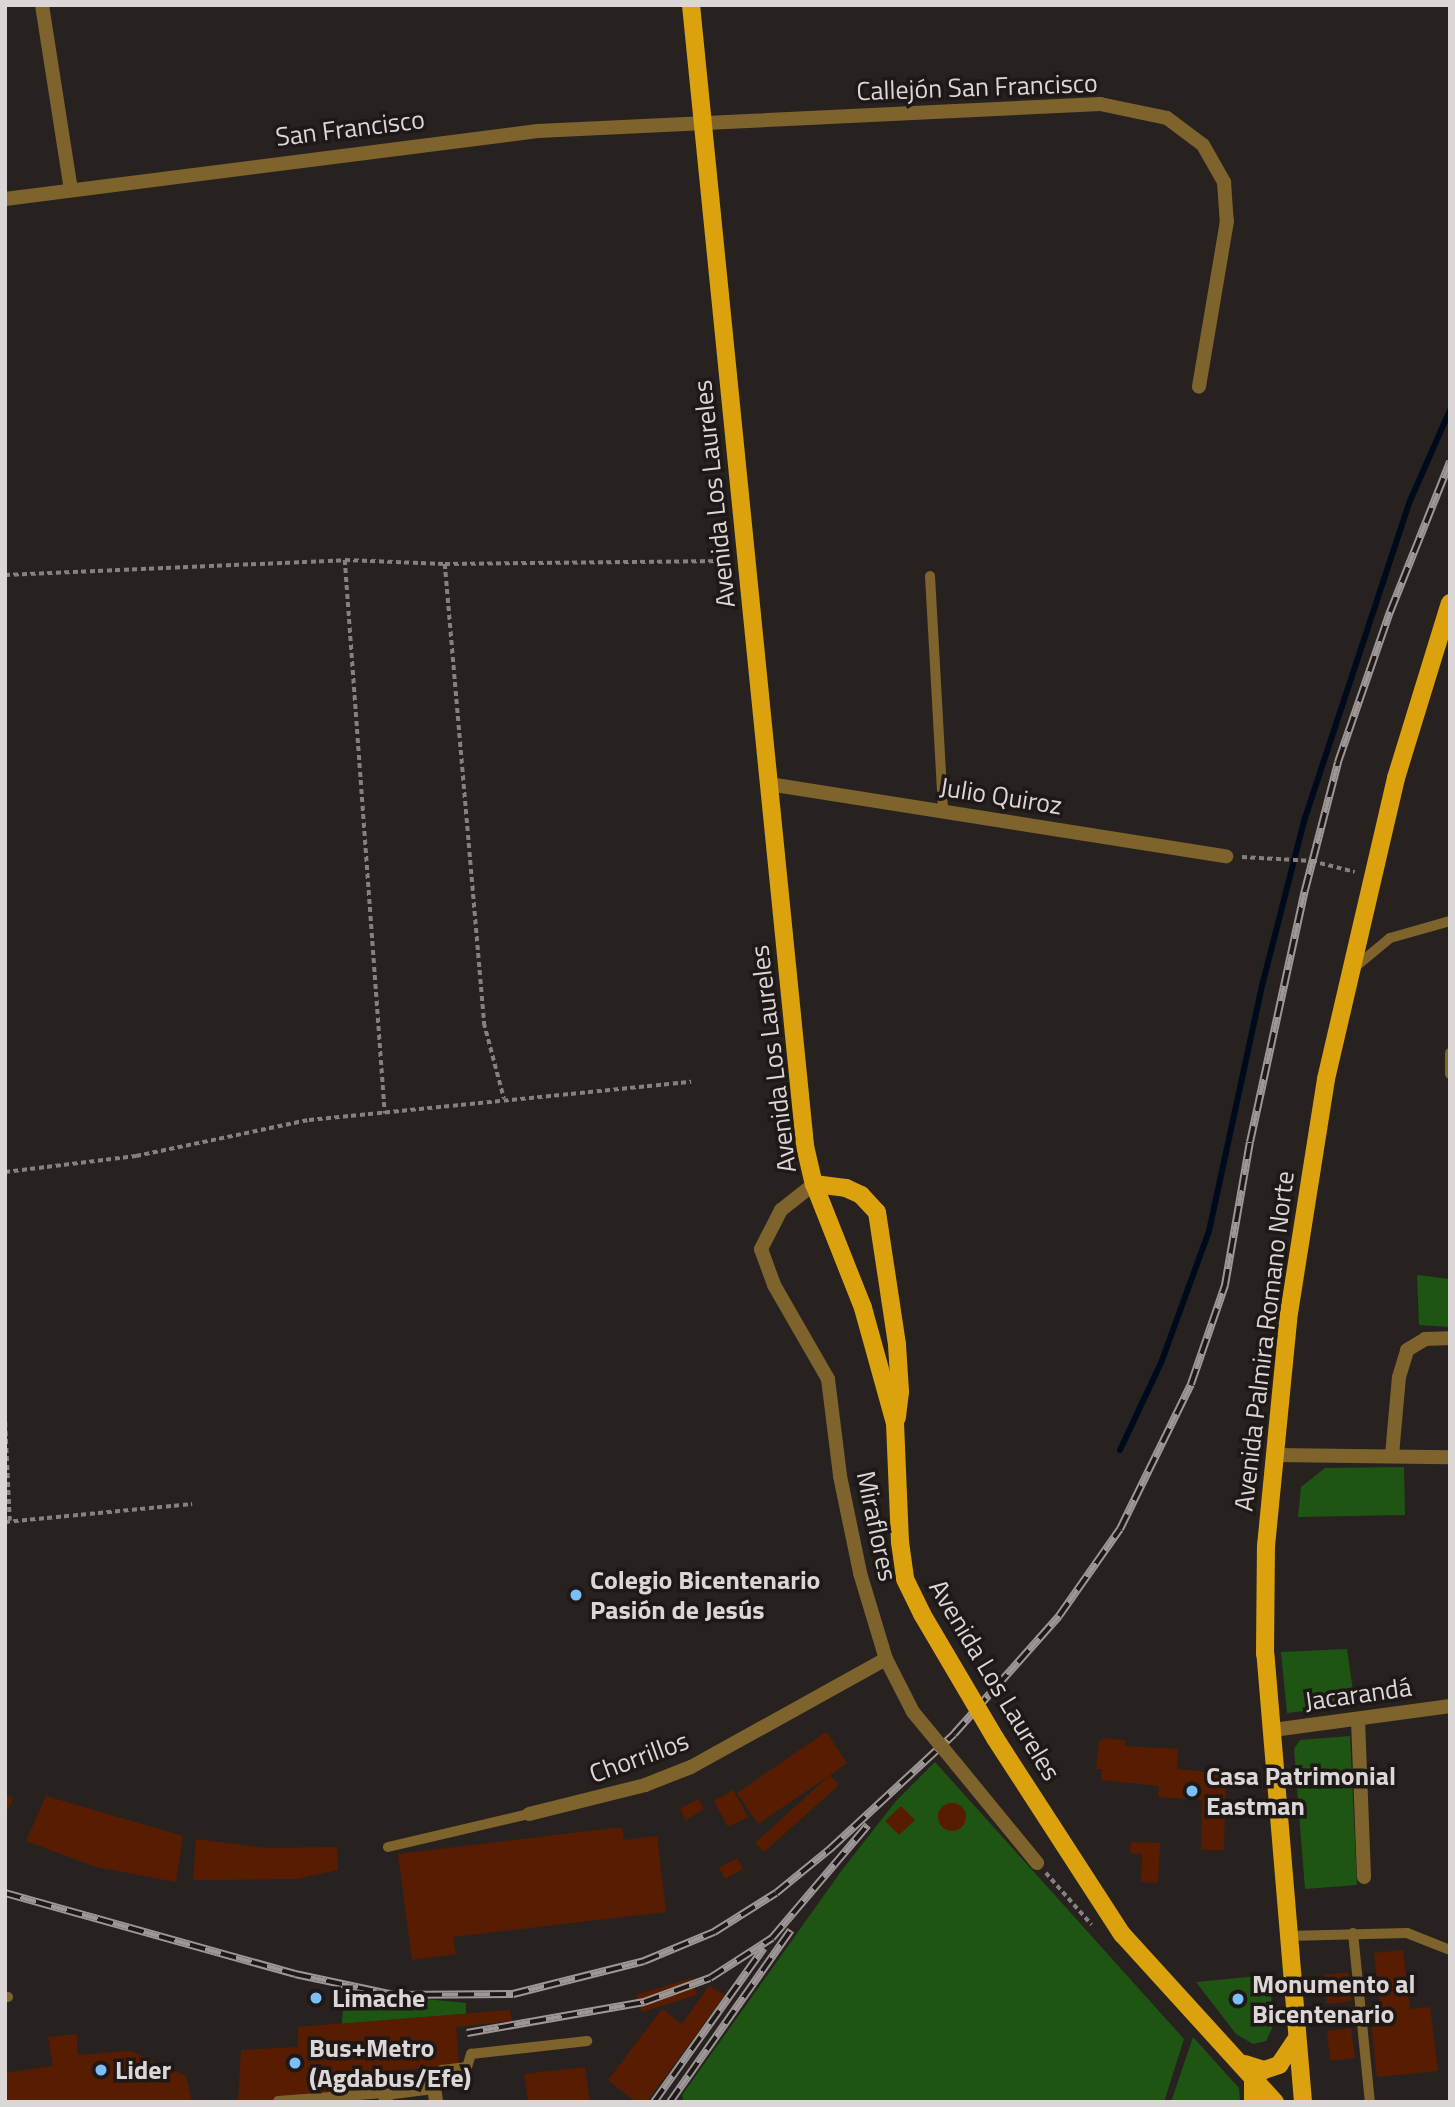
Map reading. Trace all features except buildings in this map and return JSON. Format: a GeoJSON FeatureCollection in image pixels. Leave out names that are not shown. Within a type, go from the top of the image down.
{"type":"FeatureCollection","features":[{"type":"Feature","properties":{"kind":"main road","name":"Avenida Los Laureles"},"geometry":{"type":"LineString","coordinates":[[691,5],[804,1139],[814,1184],[863,1308],[895,1423],[900,1542],[905,1579],[922,1614],[995,1738],[1122,1934],[1249,2069],[1275,2102]]}},
{"type":"Feature","properties":{"kind":"main road","name":"Avenida Palmira Romano Norte"},"geometry":{"type":"LineString","coordinates":[[1303,2102],[1286,1936],[1273,1730],[1265,1654],[1266,1546],[1289,1312],[1326,1079],[1371,876],[1396,778],[1450,603]]}},
{"type":"Feature","properties":{"kind":"main road"},"geometry":{"type":"LineString","coordinates":[[814,1184],[846,1188],[877,1212],[897,1345],[900,1392],[895,1423]]}},
{"type":"Feature","properties":{"kind":"main road"},"geometry":{"type":"LineString","coordinates":[[1253,2102],[1249,2069],[1264,2070],[1279,2065],[1296,2040]]}},
{"type":"Feature","properties":{"kind":"street"},"geometry":{"type":"LineString","coordinates":[[43,5],[71,190]]}},
{"type":"Feature","properties":{"kind":"street","name":"Callejón San Francisco"},"geometry":{"type":"LineString","coordinates":[[703,123],[1100,104],[1167,118],[1203,145],[1224,182],[1227,221],[1199,387]]}},
{"type":"Feature","properties":{"kind":"street","name":"San Francisco"},"geometry":{"type":"LineString","coordinates":[[5,199],[538,131],[703,123]]}},
{"type":"Feature","properties":{"kind":"street","name":"Julio Quiroz"},"geometry":{"type":"LineString","coordinates":[[769,785],[1226,856]]}},
{"type":"Feature","properties":{"kind":"street","name":"Miraflores"},"geometry":{"type":"LineString","coordinates":[[814,1184],[781,1210],[761,1249],[775,1285],[828,1379],[843,1488],[860,1573],[886,1659],[914,1712],[1037,1863]]}},
{"type":"Feature","properties":{"kind":"street"},"geometry":{"type":"LineString","coordinates":[[1392,1454],[1399,1377],[1406,1350],[1425,1339],[1450,1338]]}},
{"type":"Feature","properties":{"kind":"street"},"geometry":{"type":"LineString","coordinates":[[1275,1455],[1392,1454],[1450,1457]]}},
{"type":"Feature","properties":{"kind":"street","name":"Chorrillos"},"geometry":{"type":"LineString","coordinates":[[529,1814],[645,1785],[691,1767],[886,1659]]}},
{"type":"Feature","properties":{"kind":"street","name":"Jacarandá"},"geometry":{"type":"LineString","coordinates":[[1273,1730],[1450,1706]]}},
{"type":"Feature","properties":{"kind":"street"},"geometry":{"type":"LineString","coordinates":[[1357,1720],[1364,1877]]}},
{"type":"Feature","properties":{"kind":"street"},"geometry":{"type":"LineString","coordinates":[[386,2097],[435,2094]]}},
{"type":"Feature","properties":{"kind":"lane"},"geometry":{"type":"LineString","coordinates":[[930,576],[943,812]]}},
{"type":"Feature","properties":{"kind":"lane"},"geometry":{"type":"LineString","coordinates":[[1349,972],[1390,938],[1450,920]]}},
{"type":"Feature","properties":{"kind":"lane"},"geometry":{"type":"LineString","coordinates":[[1450,1054],[1450,1074]]}},
{"type":"Feature","properties":{"kind":"lane","name":"Chorrillos"},"geometry":{"type":"LineString","coordinates":[[387,1847],[529,1814]]}},
{"type":"Feature","properties":{"kind":"lane"},"geometry":{"type":"LineString","coordinates":[[1353,1933],[1370,2102]]}},
{"type":"Feature","properties":{"kind":"lane"},"geometry":{"type":"LineString","coordinates":[[1286,1936],[1407,1933],[1450,1950]]}},
{"type":"Feature","properties":{"kind":"lane"},"geometry":{"type":"LineString","coordinates":[[435,2094],[442,2070],[467,2067],[471,2054],[587,2041]]}},
{"type":"Feature","properties":{"kind":"lane"},"geometry":{"type":"LineString","coordinates":[[278,2101],[386,2097]]}},
{"type":"Feature","properties":{"kind":"path"},"geometry":{"type":"LineString","coordinates":[[5,575],[345,560],[445,564],[747,561]]}},
{"type":"Feature","properties":{"kind":"path"},"geometry":{"type":"LineString","coordinates":[[345,560],[385,1114]]}},
{"type":"Feature","properties":{"kind":"path"},"geometry":{"type":"LineString","coordinates":[[445,564],[484,1023],[504,1098]]}},
{"type":"Feature","properties":{"kind":"path"},"geometry":{"type":"LineString","coordinates":[[1226,856],[1312,861],[1371,876]]}},
{"type":"Feature","properties":{"kind":"path"},"geometry":{"type":"LineString","coordinates":[[5,1172],[136,1156],[309,1120],[385,1114],[504,1098],[691,1082]]}},
{"type":"Feature","properties":{"kind":"path"},"geometry":{"type":"LineString","coordinates":[[5,1414],[7,1522],[192,1504]]}},
{"type":"Feature","properties":{"kind":"green space"},"geometry":{"type":"Polygon","coordinates":[[[1417,1275],[1450,1279],[1450,1327],[1419,1325],[1417,1275]]]}},
{"type":"Feature","properties":{"kind":"green space"},"geometry":{"type":"Polygon","coordinates":[[[1404,1467],[1405,1515],[1298,1517],[1301,1487],[1325,1468],[1404,1467]]]}},
{"type":"Feature","properties":{"kind":"green space"},"geometry":{"type":"Polygon","coordinates":[[[1347,1649],[1355,1705],[1287,1713],[1281,1652],[1347,1649]]]}},
{"type":"Feature","properties":{"kind":"green space"},"geometry":{"type":"Polygon","coordinates":[[[1350,1736],[1357,1885],[1305,1889],[1294,1749],[1300,1740],[1350,1736]]]}},
{"type":"Feature","properties":{"kind":"green space"},"geometry":{"type":"Polygon","coordinates":[[[935,1762],[1184,2039],[1164,2102],[684,2102],[682,2095],[842,1870],[896,1801],[935,1762]]]}},
{"type":"Feature","properties":{"kind":"green space"},"geometry":{"type":"Polygon","coordinates":[[[1269,1975],[1274,2024],[1266,2041],[1253,2044],[1236,2034],[1196,1982],[1269,1975]]]}},
{"type":"Feature","properties":{"kind":"green space"},"geometry":{"type":"Polygon","coordinates":[[[344,1991],[466,2003],[466,2014],[342,2024],[344,1991]]]}},
{"type":"Feature","properties":{"kind":"green space"},"geometry":{"type":"Polygon","coordinates":[[[1193,2037],[1239,2088],[1240,2102],[1171,2102],[1193,2037]]]}},
{"type":"Feature","properties":{"kind":"waterway"},"geometry":{"type":"LineString","coordinates":[[1120,1450],[1161,1363],[1209,1231],[1263,982],[1304,821],[1410,501],[1450,410]]}},
{"type":"Feature","properties":{"kind":"railway"},"geometry":{"type":"LineString","coordinates":[[5,1893],[295,1974],[394,1995],[513,1994],[644,1961],[714,1932],[776,1893],[830,1849],[954,1734],[1059,1616],[1120,1529],[1191,1384],[1225,1285],[1250,1142],[1305,890],[1338,762],[1390,612],[1450,462]]}},
{"type":"Feature","properties":{"kind":"railway"},"geometry":{"type":"LineString","coordinates":[[467,2033],[644,2002],[710,1978],[772,1938],[868,1825]]}},
{"type":"Feature","properties":{"kind":"railway"},"geometry":{"type":"LineString","coordinates":[[670,2102],[791,1930]]}},
{"type":"Feature","properties":{"kind":"railway"},"geometry":{"type":"LineString","coordinates":[[654,2102],[764,1948]]}},
{"type":"Feature","properties":{"kind":"place","name":"Colegio Bicentenario Pasión de Jesús"},"geometry":{"type":"Point","coordinates":[576,1595]}},
{"type":"Feature","properties":{"kind":"place","name":"Casa Patrimonial Eastman"},"geometry":{"type":"Point","coordinates":[1192,1791]}},
{"type":"Feature","properties":{"kind":"place","name":"Limache"},"geometry":{"type":"Point","coordinates":[316,1998]}},
{"type":"Feature","properties":{"kind":"place","name":"Monumento al Bicentenario"},"geometry":{"type":"Point","coordinates":[1238,1999]}},
{"type":"Feature","properties":{"kind":"place","name":"Bus+Metro (Agdabus/Efe)"},"geometry":{"type":"Point","coordinates":[295,2063]}},
{"type":"Feature","properties":{"kind":"place","name":"Lider"},"geometry":{"type":"Point","coordinates":[101,2070]}}]}
